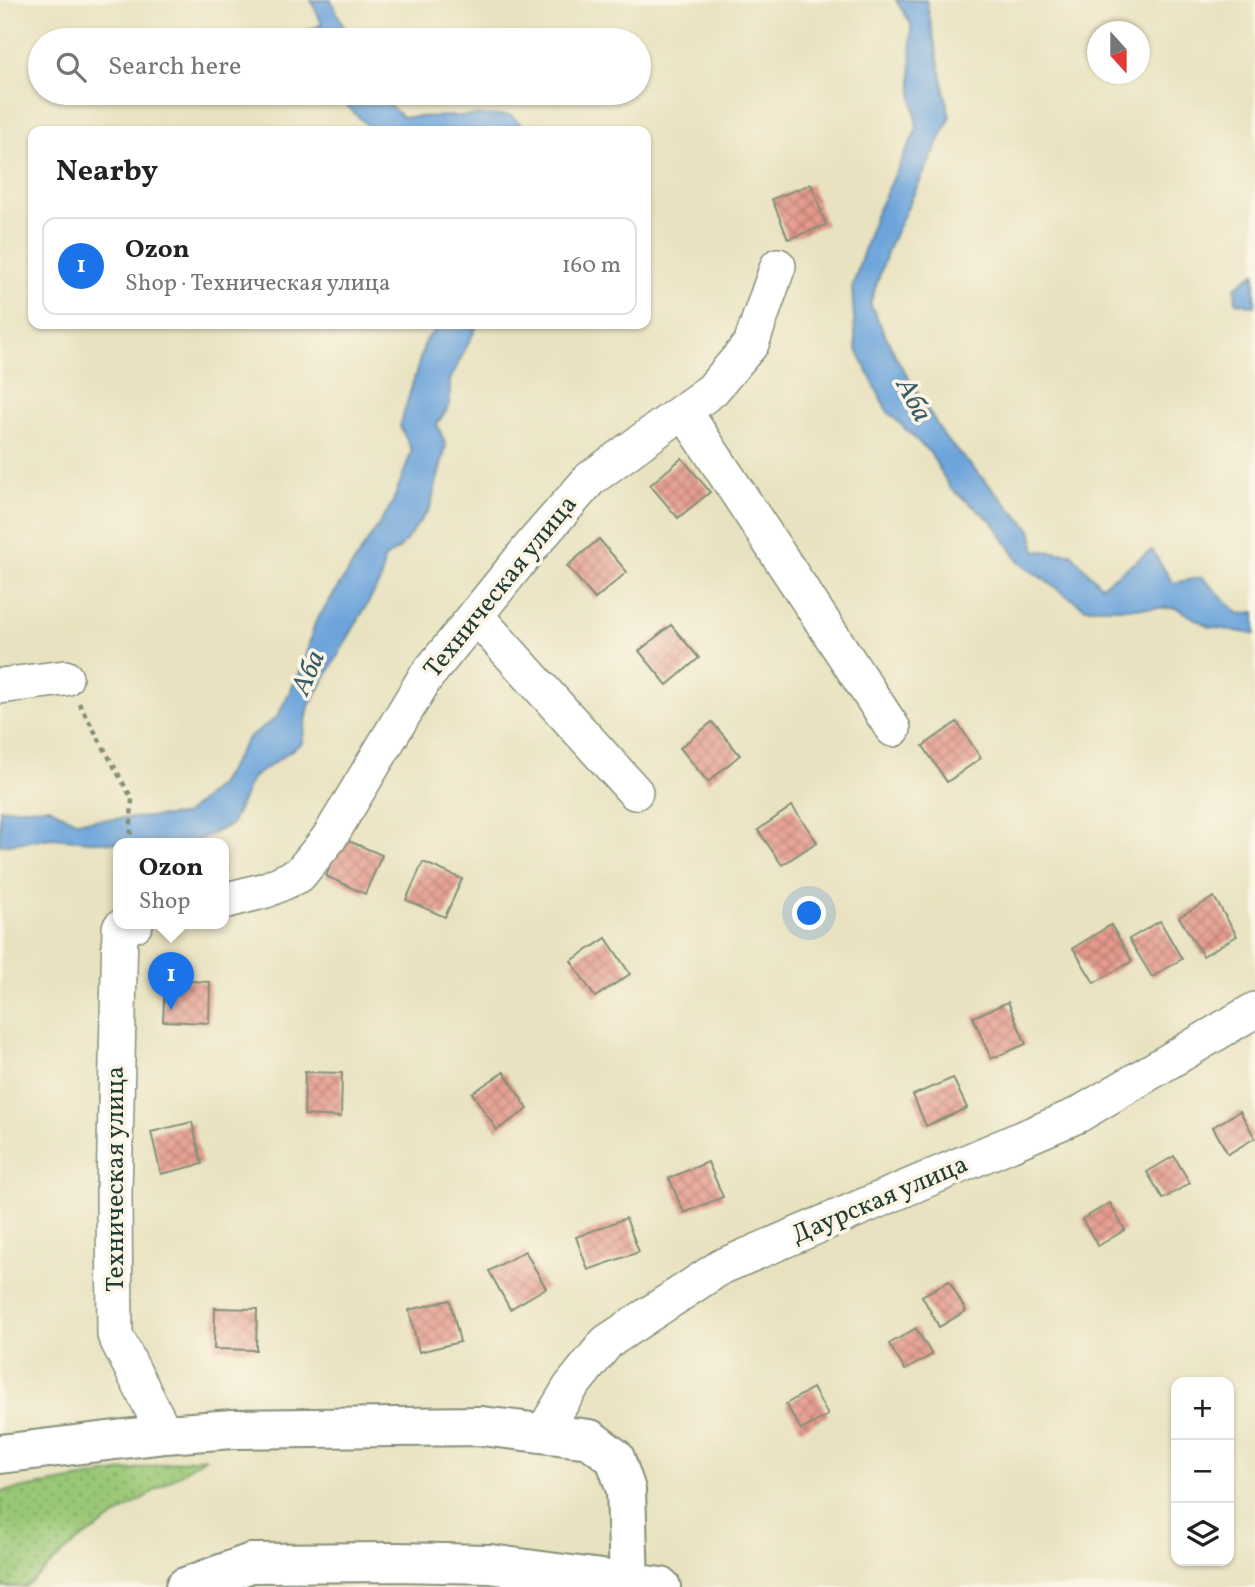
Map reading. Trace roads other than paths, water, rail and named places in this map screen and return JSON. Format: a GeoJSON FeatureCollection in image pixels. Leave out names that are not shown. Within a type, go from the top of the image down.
{"type":"FeatureCollection","features":[{"type":"Feature","properties":{"kind":"main road"},"geometry":{"type":"LineString","coordinates":[[0,1454],[165,1434],[233,1429],[482,1426],[590,1438],[615,1458],[626,1490],[645,1584],[490,1564],[251,1563],[185,1587]]}},
{"type":"Feature","properties":{"kind":"street","name":"Техническая улица"},"geometry":{"type":"LineString","coordinates":[[229,899],[266,890],[299,875],[329,838],[425,678],[534,543],[590,479],[712,390],[751,344],[778,266]]}},
{"type":"Feature","properties":{"kind":"street"},"geometry":{"type":"LineString","coordinates":[[684,411],[892,729]]}},
{"type":"Feature","properties":{"kind":"street"},"geometry":{"type":"LineString","coordinates":[[476,616],[635,792]]}},
{"type":"Feature","properties":{"kind":"street"},"geometry":{"type":"LineString","coordinates":[[0,686],[65,678]]}},
{"type":"Feature","properties":{"kind":"street","name":"Техническая улица"},"geometry":{"type":"LineString","coordinates":[[120,929],[114,1193],[116,1335],[165,1434]]}},
{"type":"Feature","properties":{"kind":"street","name":"Даурская улица"},"geometry":{"type":"LineString","coordinates":[[542,1433],[570,1388],[607,1342],[720,1267],[1078,1115],[1255,1010]]}},
{"type":"Feature","properties":{"kind":"water"},"geometry":{"type":"Polygon","coordinates":[[[311,0],[331,0],[344,28],[314,28],[322,24],[311,0]]]}},
{"type":"Feature","properties":{"kind":"water","name":"Аба"},"geometry":{"type":"Polygon","coordinates":[[[896,0],[926,0],[950,118],[890,244],[870,304],[897,359],[945,438],[1031,530],[1036,551],[1071,553],[1101,586],[1152,550],[1173,583],[1202,577],[1239,614],[1255,612],[1255,634],[1210,627],[1176,608],[1085,608],[1020,563],[993,522],[950,488],[931,454],[887,411],[856,348],[852,288],[875,216],[917,129],[912,92],[911,24],[896,0]]]}},
{"type":"Feature","properties":{"kind":"water"},"geometry":{"type":"Polygon","coordinates":[[[347,105],[389,105],[403,117],[510,115],[523,126],[368,126],[347,105]]]}},
{"type":"Feature","properties":{"kind":"water"},"geometry":{"type":"Polygon","coordinates":[[[1255,273],[1255,306],[1236,302],[1235,287],[1255,273]]]}},
{"type":"Feature","properties":{"kind":"water","name":"Аба"},"geometry":{"type":"Polygon","coordinates":[[[437,329],[476,329],[450,380],[450,405],[437,424],[446,446],[430,508],[401,547],[384,559],[381,580],[309,706],[302,743],[252,778],[231,825],[202,838],[113,838],[113,843],[51,838],[0,845],[0,809],[49,807],[75,821],[185,815],[219,785],[248,738],[277,717],[303,666],[315,623],[392,504],[412,451],[400,426],[426,339],[437,329]]]}},
{"type":"Feature","properties":{"kind":"place","name":"Ozon"},"geometry":{"type":"Point","coordinates":[171,1010]}}]}
